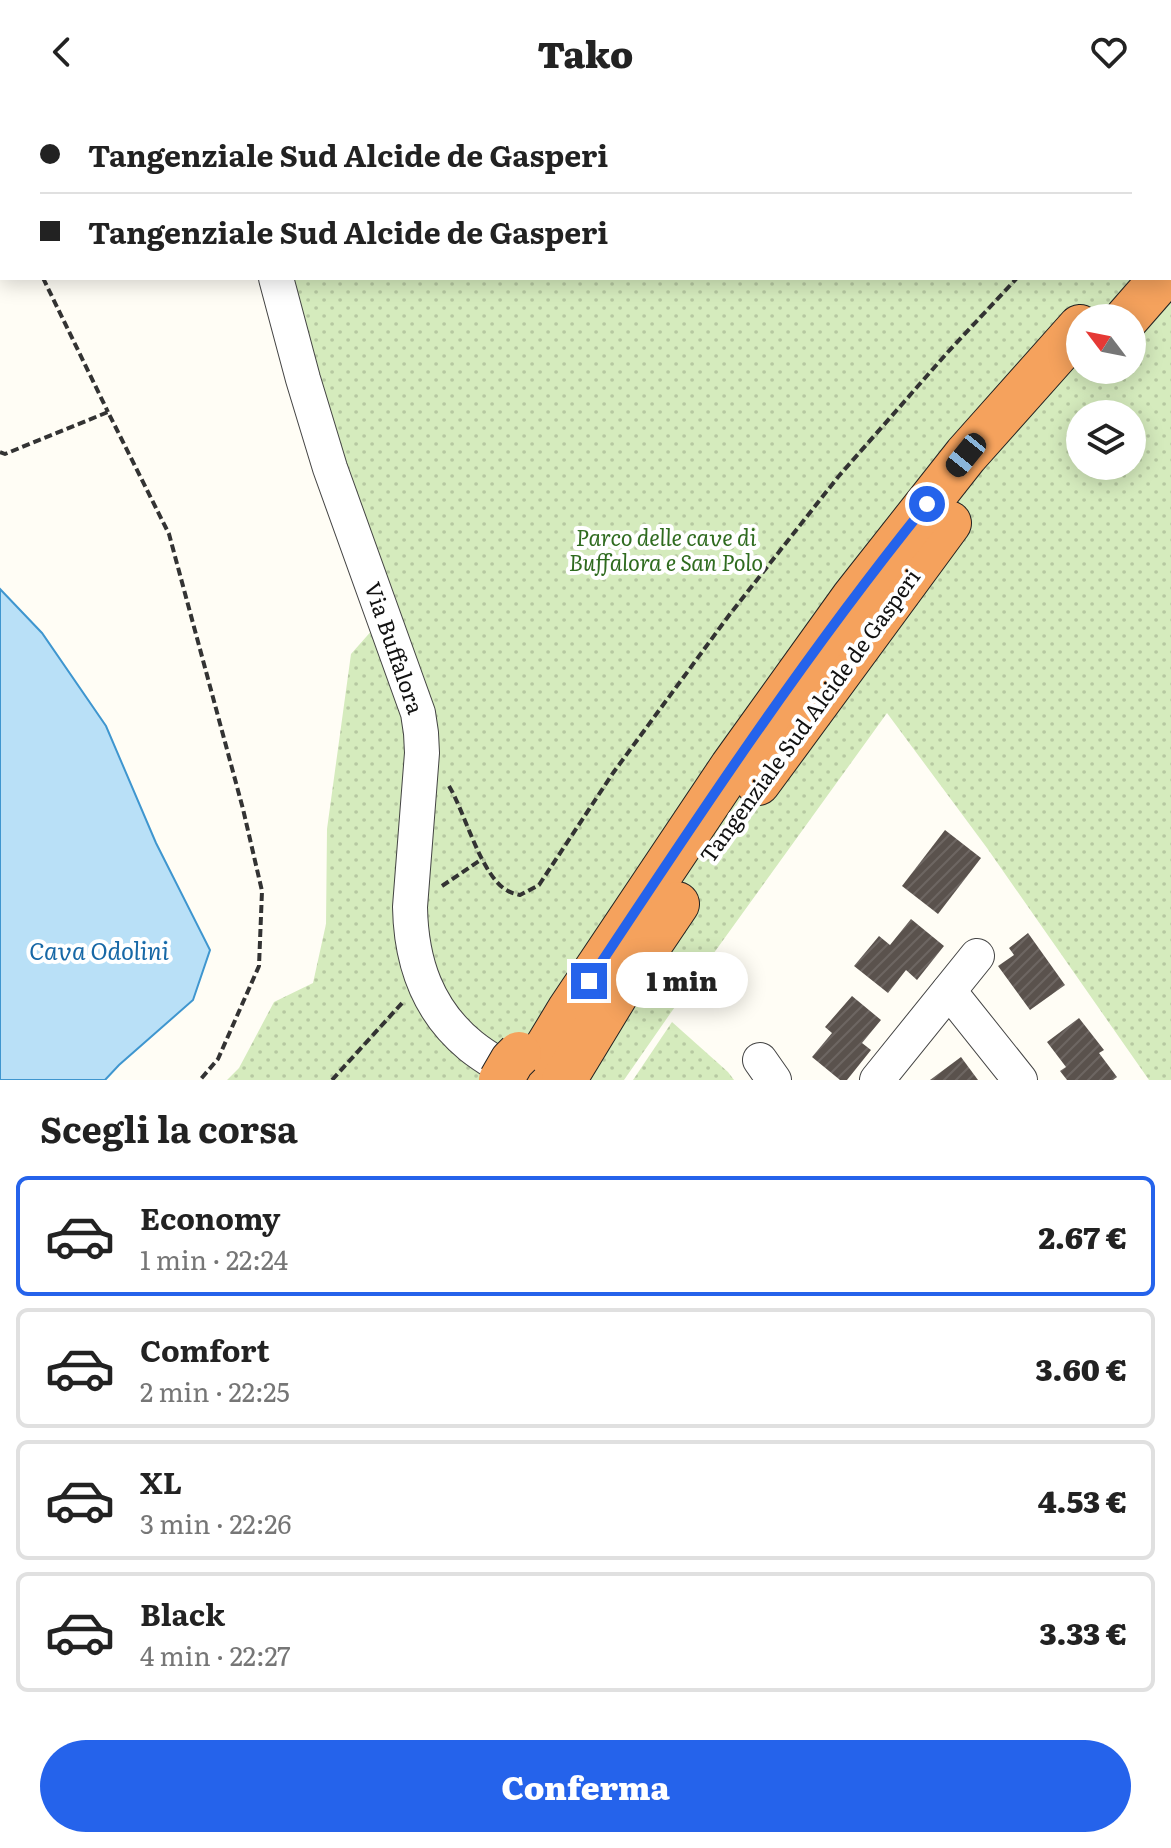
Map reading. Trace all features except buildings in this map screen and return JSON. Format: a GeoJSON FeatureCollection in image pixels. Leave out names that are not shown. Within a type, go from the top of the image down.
{"type":"FeatureCollection","features":[{"type":"Feature","properties":{"kind":"highway"},"geometry":{"type":"LineString","coordinates":[[1100,304],[1121,280]]}},
{"type":"Feature","properties":{"kind":"highway"},"geometry":{"type":"LineString","coordinates":[[1139,304],[1160,280]]}},
{"type":"Feature","properties":{"kind":"highway","name":"Tangenziale Sud Alcide de Gasperi"},"geometry":{"type":"LineString","coordinates":[[529,1073],[732,767],[854,597],[966,455],[1066,343]]}},
{"type":"Feature","properties":{"kind":"highway","name":"Tangenziale Sud Alcide de Gasperi"},"geometry":{"type":"LineString","coordinates":[[529,1073],[615,996],[757,784],[930,548],[988,474],[1068,384]]}},
{"type":"Feature","properties":{"kind":"street","name":"Via Buffalora"},"geometry":{"type":"LineString","coordinates":[[277,280],[330,468],[418,713],[422,753],[410,907],[414,957],[435,1006],[452,1028],[472,1047],[529,1073]]}},
{"type":"Feature","properties":{"kind":"street"},"geometry":{"type":"LineString","coordinates":[[877,1080],[977,956]]}},
{"type":"Feature","properties":{"kind":"street"},"geometry":{"type":"LineString","coordinates":[[949,991],[1020,1080]]}},
{"type":"Feature","properties":{"kind":"path"},"geometry":{"type":"LineString","coordinates":[[44,280],[169,534],[262,891],[259,966],[218,1059],[200,1080]]}},
{"type":"Feature","properties":{"kind":"path"},"geometry":{"type":"LineString","coordinates":[[422,753],[451,788],[482,859],[495,879],[506,890],[520,895],[539,885],[613,773],[808,514],[947,353],[1015,280]]}},
{"type":"Feature","properties":{"kind":"path"},"geometry":{"type":"LineString","coordinates":[[0,452],[5,454],[108,412]]}},
{"type":"Feature","properties":{"kind":"path"},"geometry":{"type":"LineString","coordinates":[[410,907],[482,859]]}},
{"type":"Feature","properties":{"kind":"path"},"geometry":{"type":"LineString","coordinates":[[332,1080],[422,981]]}},
{"type":"Feature","properties":{"kind":"green space","name":"Parco delle cave di Buffalora e San Polo"},"geometry":{"type":"Polygon","coordinates":[[[292,280],[1171,280],[1171,1080],[1149,1080],[987,848],[887,713],[624,1080],[227,1080],[239,1068],[274,1002],[313,983],[326,924],[327,829],[351,654],[397,602],[350,478],[308,342],[292,280]]]}},
{"type":"Feature","properties":{"kind":"green space"},"geometry":{"type":"Polygon","coordinates":[[[672,1022],[728,1072],[734,1080],[633,1080],[672,1022]]]}},
{"type":"Feature","properties":{"kind":"water","name":"Cava Odolini"},"geometry":{"type":"Polygon","coordinates":[[[0,589],[42,633],[106,726],[156,843],[210,950],[193,1000],[105,1080],[0,1080],[0,589]]]}},
{"type":"Feature","properties":{"kind":"route"},"geometry":{"type":"LineString","coordinates":[[589,981],[732,767],[854,597],[927,504]]}}]}
